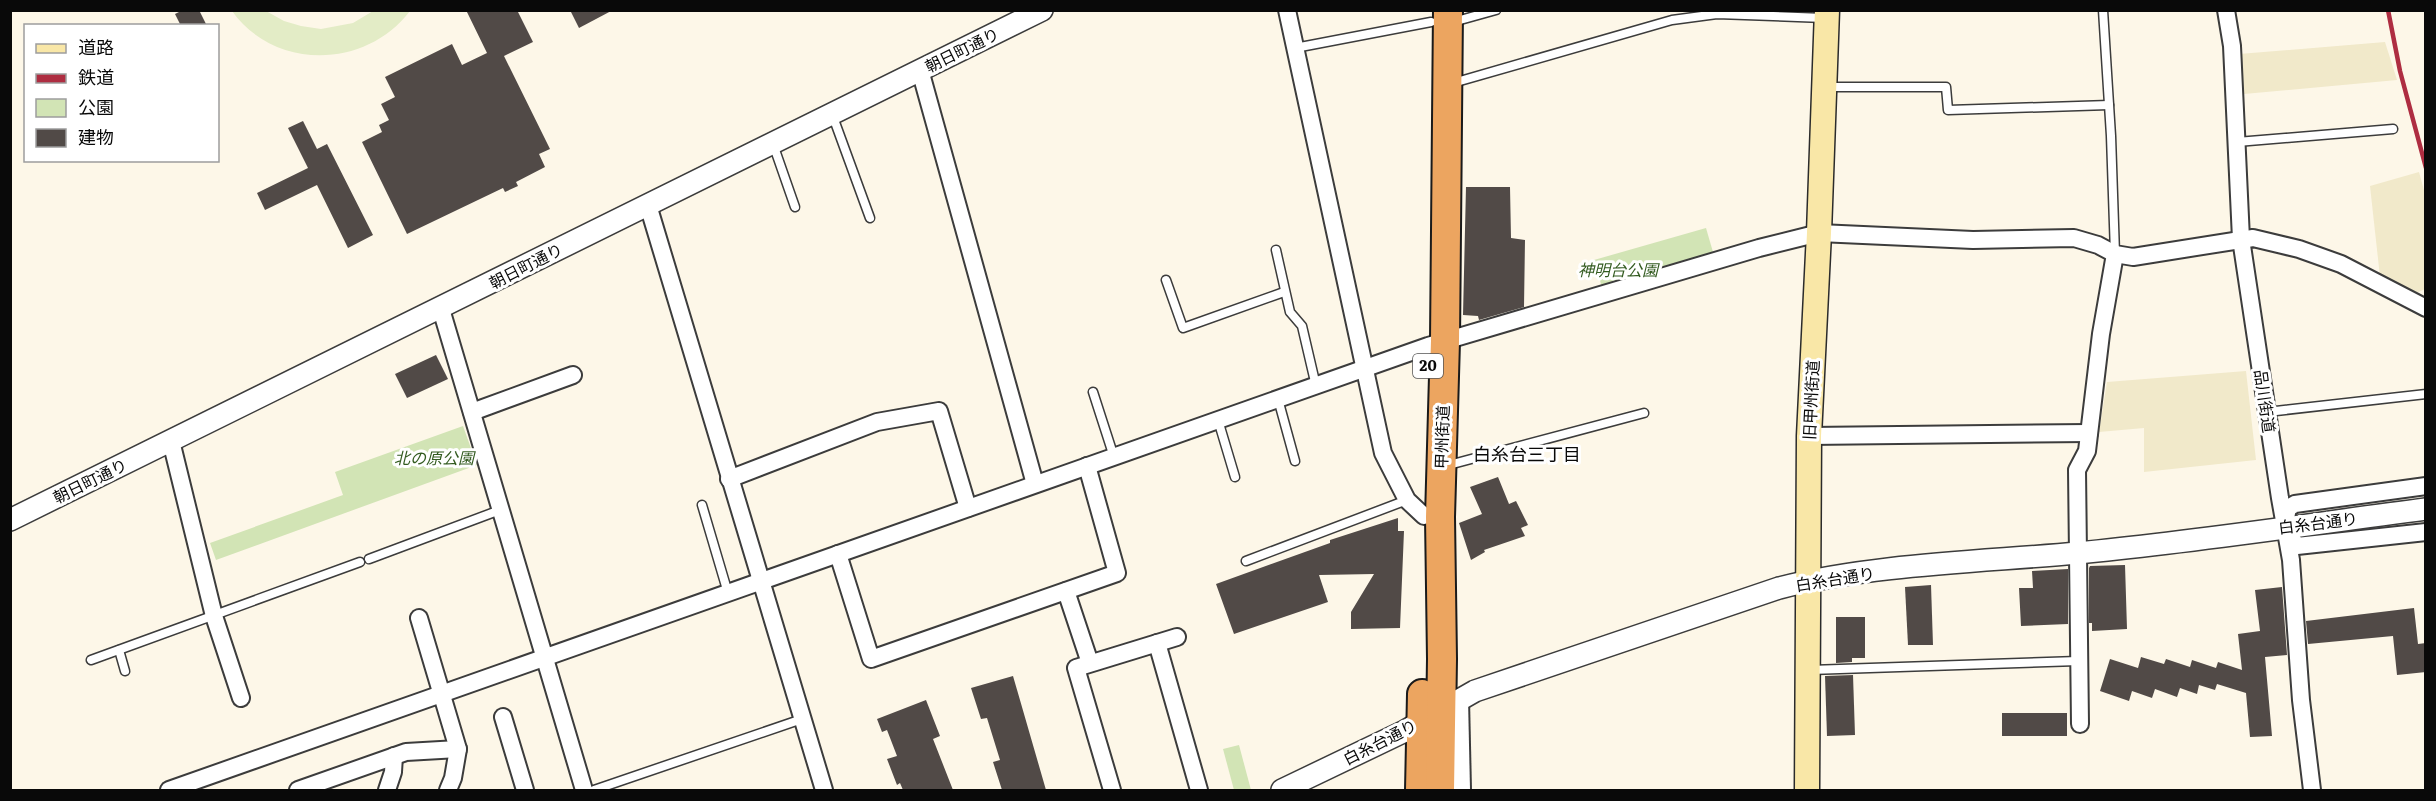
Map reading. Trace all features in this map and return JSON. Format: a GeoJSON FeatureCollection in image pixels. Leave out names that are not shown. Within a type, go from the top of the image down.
{"type":"FeatureCollection","features":[{"type":"Feature","properties":{"kind":"highway","name":"甲州街道"},"geometry":{"type":"LineString","coordinates":[[1420,790],[1441,710],[1415,508],[1437,344],[1447,84],[1439,16]]}},
{"type":"Feature","properties":{"kind":"highway","name":"甲州街道"},"geometry":{"type":"LineString","coordinates":[[1439,16],[1437,344],[1441,467],[1440,790]]}},
{"type":"Feature","properties":{"kind":"main road","name":"旧甲州街道"},"geometry":{"type":"LineString","coordinates":[[1807,790],[1809,436],[1827,14]]}},
{"type":"Feature","properties":{"kind":"street","name":"朝日町通り"},"geometry":{"type":"LineString","coordinates":[[10,520],[1042,10]]}},
{"type":"Feature","properties":{"kind":"street"},"geometry":{"type":"LineString","coordinates":[[1287,10],[1383,453],[1415,508]]}},
{"type":"Feature","properties":{"kind":"street","name":"品川街道"},"geometry":{"type":"LineString","coordinates":[[2226,10],[2232,46],[2241,239],[2284,528],[2291,560],[2301,700],[2312,790]]}},
{"type":"Feature","properties":{"kind":"street"},"geometry":{"type":"LineString","coordinates":[[920,70],[1035,484]]}},
{"type":"Feature","properties":{"kind":"street"},"geometry":{"type":"LineString","coordinates":[[648,205],[824,790]]}},
{"type":"Feature","properties":{"kind":"street"},"geometry":{"type":"LineString","coordinates":[[169,790],[1365,368],[1437,344],[1759,248],[1819,233],[1973,240],[2074,238],[2098,245],[2115,254],[2133,257],[2253,238],[2299,249],[2341,264],[2426,308]]}},
{"type":"Feature","properties":{"kind":"street"},"geometry":{"type":"LineString","coordinates":[[2080,724],[2077,470],[2087,451],[2101,334],[2115,254]]}},
{"type":"Feature","properties":{"kind":"street"},"geometry":{"type":"LineString","coordinates":[[441,309],[584,790]]}},
{"type":"Feature","properties":{"kind":"street"},"geometry":{"type":"LineString","coordinates":[[471,412],[573,375]]}},
{"type":"Feature","properties":{"kind":"street"},"geometry":{"type":"LineString","coordinates":[[729,479],[877,422],[939,411],[968,508]]}},
{"type":"Feature","properties":{"kind":"street"},"geometry":{"type":"LineString","coordinates":[[1809,436],[2089,433]]}},
{"type":"Feature","properties":{"kind":"street"},"geometry":{"type":"LineString","coordinates":[[171,441],[214,616],[241,698]]}},
{"type":"Feature","properties":{"kind":"street"},"geometry":{"type":"LineString","coordinates":[[838,554],[871,659],[1117,573],[1087,466]]}},
{"type":"Feature","properties":{"kind":"street"},"geometry":{"type":"LineString","coordinates":[[2426,486],[2295,504],[2288,508],[2284,528],[2297,546],[2426,532]]}},
{"type":"Feature","properties":{"kind":"street","name":"白糸台通り"},"geometry":{"type":"LineString","coordinates":[[1287,790],[1486,687],[1779,588],[1809,581],[1937,565],[2079,553],[2426,509]]}},
{"type":"Feature","properties":{"kind":"street"},"geometry":{"type":"LineString","coordinates":[[1066,591],[1090,663]]}},
{"type":"Feature","properties":{"kind":"street"},"geometry":{"type":"LineString","coordinates":[[419,618],[458,749],[453,778],[448,790]]}},
{"type":"Feature","properties":{"kind":"street"},"geometry":{"type":"LineString","coordinates":[[1112,790],[1076,668],[1177,637]]}},
{"type":"Feature","properties":{"kind":"street"},"geometry":{"type":"LineString","coordinates":[[1157,643],[1199,790]]}},
{"type":"Feature","properties":{"kind":"street"},"geometry":{"type":"LineString","coordinates":[[1441,710],[1462,790]]}},
{"type":"Feature","properties":{"kind":"street"},"geometry":{"type":"LineString","coordinates":[[503,717],[525,790]]}},
{"type":"Feature","properties":{"kind":"street"},"geometry":{"type":"LineString","coordinates":[[298,790],[406,752],[458,749]]}},
{"type":"Feature","properties":{"kind":"street"},"geometry":{"type":"LineString","coordinates":[[387,790],[393,772],[394,756]]}},
{"type":"Feature","properties":{"kind":"lane"},"geometry":{"type":"LineString","coordinates":[[1295,48],[1439,16],[1496,10]]}},
{"type":"Feature","properties":{"kind":"lane"},"geometry":{"type":"LineString","coordinates":[[2103,10],[2115,254]]}},
{"type":"Feature","properties":{"kind":"lane"},"geometry":{"type":"LineString","coordinates":[[1447,84],[1535,61],[1672,20],[1717,14],[1827,14]]}},
{"type":"Feature","properties":{"kind":"lane"},"geometry":{"type":"LineString","coordinates":[[1823,87],[1946,87],[1948,110],[2109,105]]}},
{"type":"Feature","properties":{"kind":"lane"},"geometry":{"type":"LineString","coordinates":[[832,114],[870,218]]}},
{"type":"Feature","properties":{"kind":"lane"},"geometry":{"type":"LineString","coordinates":[[2237,142],[2393,129]]}},
{"type":"Feature","properties":{"kind":"lane"},"geometry":{"type":"LineString","coordinates":[[773,144],[795,207]]}},
{"type":"Feature","properties":{"kind":"lane"},"geometry":{"type":"LineString","coordinates":[[1276,250],[1284,292],[1290,312],[1302,326],[1316,386]]}},
{"type":"Feature","properties":{"kind":"lane"},"geometry":{"type":"LineString","coordinates":[[1166,280],[1183,328],[1284,292]]}},
{"type":"Feature","properties":{"kind":"lane"},"geometry":{"type":"LineString","coordinates":[[1093,392],[1114,457]]}},
{"type":"Feature","properties":{"kind":"lane"},"geometry":{"type":"LineString","coordinates":[[2267,412],[2426,394]]}},
{"type":"Feature","properties":{"kind":"lane"},"geometry":{"type":"LineString","coordinates":[[1278,399],[1295,461]]}},
{"type":"Feature","properties":{"kind":"lane"},"geometry":{"type":"LineString","coordinates":[[1441,467],[1644,413]]}},
{"type":"Feature","properties":{"kind":"lane"},"geometry":{"type":"LineString","coordinates":[[1218,420],[1234,477]]}},
{"type":"Feature","properties":{"kind":"lane"},"geometry":{"type":"LineString","coordinates":[[702,505],[728,593]]}},
{"type":"Feature","properties":{"kind":"lane"},"geometry":{"type":"LineString","coordinates":[[1246,561],[1415,508]]}},
{"type":"Feature","properties":{"kind":"lane"},"geometry":{"type":"LineString","coordinates":[[369,559],[500,510]]}},
{"type":"Feature","properties":{"kind":"lane"},"geometry":{"type":"LineString","coordinates":[[91,660],[360,562]]}},
{"type":"Feature","properties":{"kind":"lane"},"geometry":{"type":"LineString","coordinates":[[119,650],[125,671]]}},
{"type":"Feature","properties":{"kind":"lane"},"geometry":{"type":"LineString","coordinates":[[1807,670],[2078,661]]}},
{"type":"Feature","properties":{"kind":"lane"},"geometry":{"type":"LineString","coordinates":[[594,790],[802,719]]}},
{"type":"Feature","properties":{"kind":"shaded area"},"geometry":{"type":"Polygon","coordinates":[[[2385,42],[2397,80],[2244,94],[2239,54],[2385,42]]]}},
{"type":"Feature","properties":{"kind":"shaded area"},"geometry":{"type":"Polygon","coordinates":[[[2419,172],[2425,194],[2425,289],[2410,296],[2380,277],[2370,186],[2419,172]]]}},
{"type":"Feature","properties":{"kind":"shaded area"},"geometry":{"type":"Polygon","coordinates":[[[2246,371],[2256,460],[2144,472],[2144,428],[2099,432],[2107,382],[2246,371]]]}},
{"type":"Feature","properties":{"kind":"green space"},"geometry":{"type":"Polygon","coordinates":[[[232,11],[266,11],[284,21],[321,29],[353,23],[373,11],[410,11],[391,30],[370,44],[346,52],[321,55],[296,53],[272,44],[250,31],[232,11]]]}},
{"type":"Feature","properties":{"kind":"green space","name":"神明台公園"},"geometry":{"type":"Polygon","coordinates":[[[1706,228],[1715,259],[1603,291],[1594,260],[1706,228]]]}},
{"type":"Feature","properties":{"kind":"green space","name":"北の原公園"},"geometry":{"type":"Polygon","coordinates":[[[463,426],[477,465],[216,560],[210,543],[343,495],[335,472],[463,426]]]}},
{"type":"Feature","properties":{"kind":"green space"},"geometry":{"type":"Polygon","coordinates":[[[1239,745],[1251,790],[1234,790],[1223,749],[1239,745]]]}},
{"type":"Feature","properties":{"kind":"building"},"geometry":{"type":"Polygon","coordinates":[[[183,10],[199,10],[206,24],[180,24],[175,14],[183,10]]]}},
{"type":"Feature","properties":{"kind":"building"},"geometry":{"type":"Polygon","coordinates":[[[466,10],[517,10],[533,42],[504,56],[550,149],[539,154],[545,167],[516,182],[518,186],[505,192],[503,188],[407,234],[362,142],[382,132],[379,125],[389,120],[381,104],[395,97],[385,77],[452,44],[462,65],[487,53],[466,10]]]}},
{"type":"Feature","properties":{"kind":"building"},"geometry":{"type":"Polygon","coordinates":[[[570,10],[613,10],[579,28],[570,10]]]}},
{"type":"Feature","properties":{"kind":"building"},"geometry":{"type":"Polygon","coordinates":[[[303,121],[317,149],[327,144],[373,235],[348,248],[317,185],[265,210],[257,193],[308,168],[288,128],[303,121]]]}},
{"type":"Feature","properties":{"kind":"building"},"geometry":{"type":"Polygon","coordinates":[[[1466,187],[1510,187],[1511,238],[1525,240],[1524,307],[1479,320],[1478,316],[1463,315],[1466,187]]]}},
{"type":"Feature","properties":{"kind":"building"},"geometry":{"type":"Polygon","coordinates":[[[436,355],[448,379],[407,398],[395,374],[436,355]]]}},
{"type":"Feature","properties":{"kind":"building"},"geometry":{"type":"Polygon","coordinates":[[[1498,477],[1509,504],[1516,501],[1528,525],[1521,528],[1525,536],[1484,550],[1485,552],[1471,560],[1459,523],[1482,514],[1470,487],[1498,477]]]}},
{"type":"Feature","properties":{"kind":"building"},"geometry":{"type":"Polygon","coordinates":[[[1398,518],[1398,531],[1404,531],[1400,628],[1351,629],[1351,612],[1374,574],[1319,575],[1328,602],[1234,634],[1216,584],[1330,543],[1330,540],[1398,518]]]}},
{"type":"Feature","properties":{"kind":"building"},"geometry":{"type":"Polygon","coordinates":[[[2125,565],[2127,629],[2092,631],[2092,623],[2089,623],[2090,566],[2125,565]]]}},
{"type":"Feature","properties":{"kind":"building"},"geometry":{"type":"Polygon","coordinates":[[[2068,569],[2068,624],[2021,626],[2019,588],[2033,588],[2032,571],[2068,569]]]}},
{"type":"Feature","properties":{"kind":"building"},"geometry":{"type":"Polygon","coordinates":[[[1931,585],[1933,645],[1908,645],[1905,587],[1931,585]]]}},
{"type":"Feature","properties":{"kind":"building"},"geometry":{"type":"Polygon","coordinates":[[[2282,587],[2287,655],[2265,657],[2272,736],[2250,737],[2246,693],[2217,684],[2215,690],[2199,685],[2197,694],[2180,688],[2177,697],[2155,689],[2152,698],[2132,691],[2129,701],[2100,691],[2110,659],[2138,668],[2141,657],[2164,664],[2166,659],[2190,667],[2192,660],[2216,668],[2218,662],[2242,670],[2238,634],[2260,631],[2255,590],[2282,587]]]}},
{"type":"Feature","properties":{"kind":"building"},"geometry":{"type":"Polygon","coordinates":[[[2414,608],[2418,644],[2426,643],[2426,672],[2397,675],[2393,636],[2308,644],[2306,621],[2414,608]]]}},
{"type":"Feature","properties":{"kind":"building"},"geometry":{"type":"Polygon","coordinates":[[[1836,617],[1865,617],[1865,658],[1852,658],[1852,662],[1836,663],[1836,617]]]}},
{"type":"Feature","properties":{"kind":"building"},"geometry":{"type":"Polygon","coordinates":[[[1853,675],[1855,735],[1827,736],[1825,676],[1853,675]]]}},
{"type":"Feature","properties":{"kind":"building"},"geometry":{"type":"Polygon","coordinates":[[[1013,676],[1046,790],[1002,790],[993,762],[1000,760],[987,718],[981,719],[971,688],[1013,676]]]}},
{"type":"Feature","properties":{"kind":"building"},"geometry":{"type":"Polygon","coordinates":[[[926,700],[940,736],[933,739],[953,790],[903,790],[900,783],[897,785],[887,759],[897,756],[887,730],[882,732],[877,719],[926,700]]]}},
{"type":"Feature","properties":{"kind":"building"},"geometry":{"type":"Polygon","coordinates":[[[2002,713],[2067,713],[2067,736],[2002,736],[2002,713]]]}},
{"type":"Feature","properties":{"kind":"railway"},"geometry":{"type":"LineString","coordinates":[[2388,10],[2400,71],[2426,168]]}},
{"type":"Feature","properties":{"kind":"district","name":"白糸台三丁目"},"geometry":{"type":"Point","coordinates":[1527,455]}}]}
